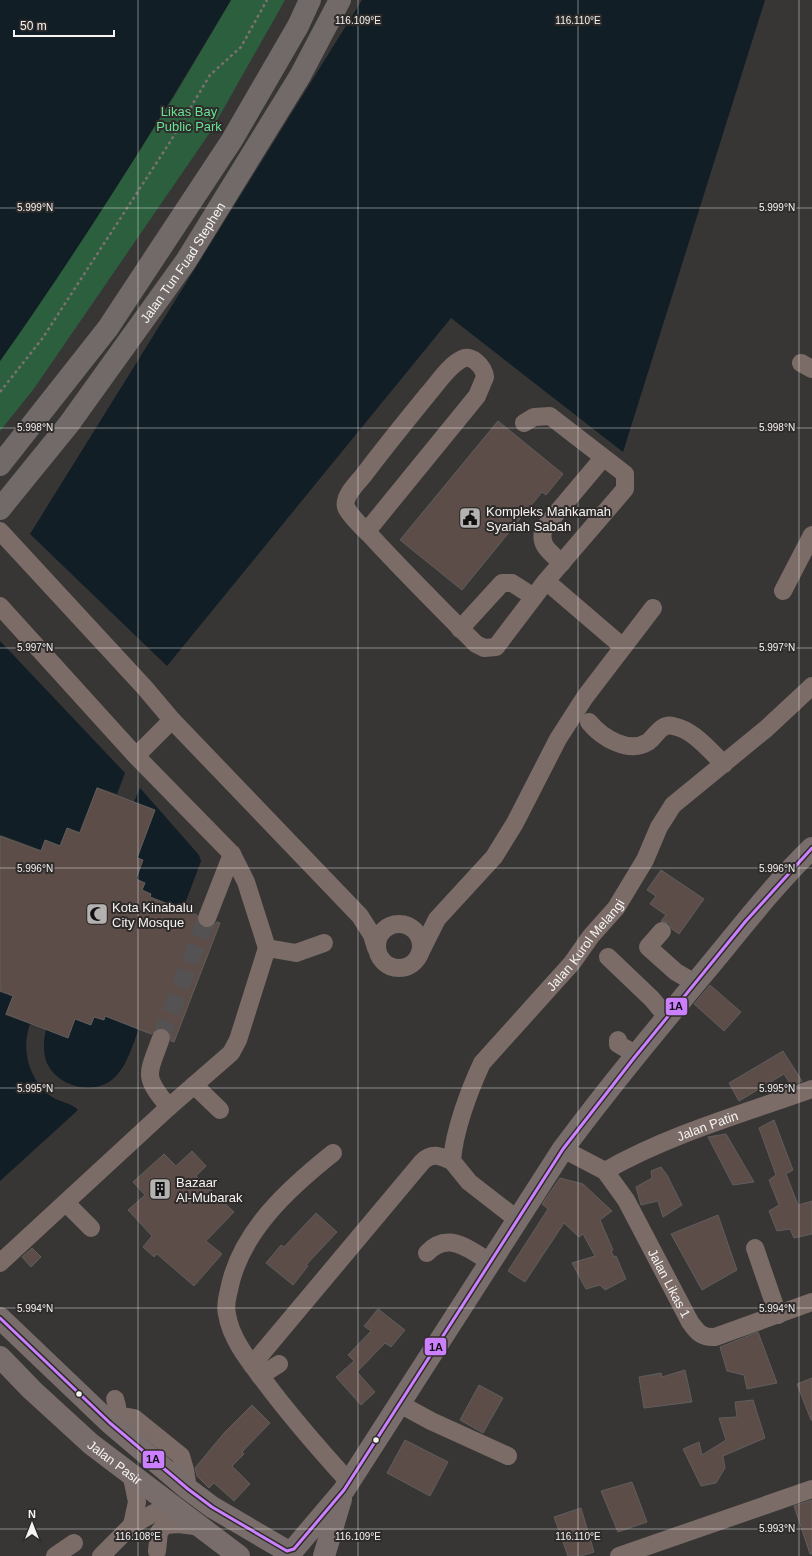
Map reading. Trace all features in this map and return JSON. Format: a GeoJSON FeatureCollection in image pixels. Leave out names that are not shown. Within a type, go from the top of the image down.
{"type":"FeatureCollection","features":[{"type":"Feature","properties":{"kind":"highway","name":"Jalan Tun Fuad Stephen"},"geometry":{"type":"LineString","coordinates":[[0,465],[108,328],[232,140],[298,26],[310,0]]}},
{"type":"Feature","properties":{"kind":"highway","name":"Jalan Tun Fuad Stephen"},"geometry":{"type":"LineString","coordinates":[[0,509],[69,424],[186,261],[300,76],[340,0]]}},
{"type":"Feature","properties":{"kind":"main road"},"geometry":{"type":"LineString","coordinates":[[287,1552],[347,1486],[398,1404],[491,1264],[563,1149],[594,1106],[771,892],[812,848]]}},
{"type":"Feature","properties":{"kind":"main road","name":"Jalan Pasir"},"geometry":{"type":"LineString","coordinates":[[0,1318],[114,1412],[188,1489],[212,1507],[287,1552],[303,1550],[315,1556]]}},
{"type":"Feature","properties":{"kind":"main road","name":"Jalan Pasir"},"geometry":{"type":"LineString","coordinates":[[0,1357],[32,1390],[91,1444],[239,1556]]}},
{"type":"Feature","properties":{"kind":"main road"},"geometry":{"type":"LineString","coordinates":[[324,1556],[347,1486]]}},
{"type":"Feature","properties":{"kind":"street"},"geometry":{"type":"LineString","coordinates":[[366,531],[477,396],[485,377],[483,369],[474,360],[466,358],[462,359],[444,375],[352,490],[346,503],[347,509],[366,531],[476,644],[484,648],[496,647],[546,581],[625,489],[625,474],[550,416],[534,417],[524,423]]}},
{"type":"Feature","properties":{"kind":"street"},"geometry":{"type":"LineString","coordinates":[[562,563],[542,541],[541,538],[544,528],[603,458]]}},
{"type":"Feature","properties":{"kind":"street"},"geometry":{"type":"LineString","coordinates":[[0,531],[146,688],[172,720],[360,916],[372,935],[382,961],[395,968],[410,966],[419,955],[437,919],[494,857],[515,823],[558,739],[584,697],[653,608]]}},
{"type":"Feature","properties":{"kind":"street"},"geometry":{"type":"LineString","coordinates":[[783,591],[812,535]]}},
{"type":"Feature","properties":{"kind":"street"},"geometry":{"type":"LineString","coordinates":[[546,581],[623,647]]}},
{"type":"Feature","properties":{"kind":"street"},"geometry":{"type":"LineString","coordinates":[[460,628],[502,583],[512,582],[534,597]]}},
{"type":"Feature","properties":{"kind":"street"},"geometry":{"type":"LineString","coordinates":[[0,606],[136,756],[232,854],[246,882],[267,948],[238,1040],[231,1053],[169,1107],[0,1263]]}},
{"type":"Feature","properties":{"kind":"street","name":"Jalan Kurol Melangi"},"geometry":{"type":"LineString","coordinates":[[452,1161],[460,1126],[475,1078],[482,1063],[572,963],[591,936],[616,908],[645,860],[660,827],[673,805],[767,728],[812,686]]}},
{"type":"Feature","properties":{"kind":"street"},"geometry":{"type":"LineString","coordinates":[[136,756],[172,720]]}},
{"type":"Feature","properties":{"kind":"street"},"geometry":{"type":"LineString","coordinates":[[589,722],[600,734],[628,747],[640,746],[650,741],[660,729],[671,725],[689,731],[724,764]]}},
{"type":"Feature","properties":{"kind":"street"},"geometry":{"type":"LineString","coordinates":[[207,918],[232,854]]}},
{"type":"Feature","properties":{"kind":"street"},"geometry":{"type":"LineString","coordinates":[[360,916],[377,923],[399,925],[426,924],[437,919]]}},
{"type":"Feature","properties":{"kind":"street"},"geometry":{"type":"LineString","coordinates":[[376,948],[380,934],[399,925]]}},
{"type":"Feature","properties":{"kind":"street"},"geometry":{"type":"LineString","coordinates":[[399,925],[418,934],[421,948],[419,955]]}},
{"type":"Feature","properties":{"kind":"street"},"geometry":{"type":"LineString","coordinates":[[662,931],[648,947],[676,972],[695,983]]}},
{"type":"Feature","properties":{"kind":"street"},"geometry":{"type":"LineString","coordinates":[[267,948],[296,954],[324,943]]}},
{"type":"Feature","properties":{"kind":"street"},"geometry":{"type":"LineString","coordinates":[[608,957],[652,999],[667,1017]]}},
{"type":"Feature","properties":{"kind":"street"},"geometry":{"type":"LineString","coordinates":[[161,1038],[149,1072],[150,1080],[154,1089],[169,1107]]}},
{"type":"Feature","properties":{"kind":"street"},"geometry":{"type":"LineString","coordinates":[[618,1040],[618,1044],[637,1055]]}},
{"type":"Feature","properties":{"kind":"street"},"geometry":{"type":"LineString","coordinates":[[194,1085],[220,1110]]}},
{"type":"Feature","properties":{"kind":"street","name":"Jalan Patin"},"geometry":{"type":"LineString","coordinates":[[605,1171],[641,1153],[720,1120],[812,1090]]}},
{"type":"Feature","properties":{"kind":"street","name":"Jalan Likas 1"},"geometry":{"type":"LineString","coordinates":[[563,1149],[605,1171],[626,1200],[676,1298],[690,1322],[700,1335],[715,1337],[812,1302]]}},
{"type":"Feature","properties":{"kind":"street"},"geometry":{"type":"LineString","coordinates":[[333,1153],[303,1177],[282,1198],[254,1234],[236,1265],[230,1281],[226,1312],[233,1334],[256,1370],[347,1486]]}},
{"type":"Feature","properties":{"kind":"street"},"geometry":{"type":"LineString","coordinates":[[256,1370],[422,1162],[433,1155],[439,1155],[452,1161],[470,1182],[518,1220]]}},
{"type":"Feature","properties":{"kind":"street"},"geometry":{"type":"LineString","coordinates":[[66,1203],[91,1228]]}},
{"type":"Feature","properties":{"kind":"street"},"geometry":{"type":"LineString","coordinates":[[427,1253],[435,1244],[451,1242],[475,1253],[491,1264]]}},
{"type":"Feature","properties":{"kind":"street"},"geometry":{"type":"LineString","coordinates":[[755,1248],[778,1314]]}},
{"type":"Feature","properties":{"kind":"street"},"geometry":{"type":"LineString","coordinates":[[256,1370],[279,1364]]}},
{"type":"Feature","properties":{"kind":"street"},"geometry":{"type":"LineString","coordinates":[[398,1404],[431,1421],[508,1456]]}},
{"type":"Feature","properties":{"kind":"street"},"geometry":{"type":"LineString","coordinates":[[131,1474],[137,1502],[132,1525]]}},
{"type":"Feature","properties":{"kind":"street"},"geometry":{"type":"LineString","coordinates":[[619,1556],[812,1489]]}},
{"type":"Feature","properties":{"kind":"street"},"geometry":{"type":"LineString","coordinates":[[101,1556],[132,1525],[154,1513],[181,1511]]}},
{"type":"Feature","properties":{"kind":"street"},"geometry":{"type":"LineString","coordinates":[[157,1551],[159,1532],[165,1525],[179,1524],[202,1527]]}},
{"type":"Feature","properties":{"kind":"street"},"geometry":{"type":"LineString","coordinates":[[55,1556],[74,1543]]}},
{"type":"Feature","properties":{"kind":"path"},"geometry":{"type":"LineString","coordinates":[[0,392],[42,340],[170,142],[210,75],[241,47],[267,0]]}},
{"type":"Feature","properties":{"kind":"green space","name":"Likas Bay Public Park"},"geometry":{"type":"Polygon","coordinates":[[[231,0],[285,0],[211,131],[33,390],[0,431],[0,361],[115,189],[175,95],[231,0]]]}},
{"type":"Feature","properties":{"kind":"shaded area"},"geometry":{"type":"Polygon","coordinates":[[[0,0],[231,0],[119,183],[61,273],[0,361],[0,0]]]}},
{"type":"Feature","properties":{"kind":"shaded area"},"geometry":{"type":"Polygon","coordinates":[[[362,0],[765,0],[623,452],[451,318],[167,666],[30,534],[362,0]]]}},
{"type":"Feature","properties":{"kind":"shaded area"},"geometry":{"type":"Polygon","coordinates":[[[0,641],[125,773],[117,794],[97,787],[79,832],[67,828],[60,845],[45,840],[41,850],[1,835],[0,837],[0,641]]]}},
{"type":"Feature","properties":{"kind":"shaded area"},"geometry":{"type":"Polygon","coordinates":[[[140,788],[199,855],[201,861],[183,909],[150,897],[151,894],[142,890],[145,883],[136,879],[143,860],[137,858],[155,810],[134,802],[140,788]]]}},
{"type":"Feature","properties":{"kind":"shaded area"},"geometry":{"type":"Polygon","coordinates":[[[0,992],[13,996],[5,1015],[30,1024],[27,1033],[27,1053],[31,1071],[36,1080],[49,1095],[75,1107],[78,1110],[0,1181],[0,992]]]}},
{"type":"Feature","properties":{"kind":"shaded area"},"geometry":{"type":"Polygon","coordinates":[[[105,1016],[139,1029],[128,1058],[115,1077],[109,1082],[91,1088],[71,1084],[54,1074],[45,1057],[44,1043],[46,1029],[68,1038],[75,1019],[90,1025],[94,1017],[103,1020],[105,1016]]]}},
{"type":"Feature","properties":{"kind":"building","name":"Kompleks Mahkamah Syariah Sabah"},"geometry":{"type":"Polygon","coordinates":[[[498,421],[563,474],[546,495],[542,492],[462,590],[400,540],[498,421]]]}},
{"type":"Feature","properties":{"kind":"building","name":"Kota Kinabalu City Mosque"},"geometry":{"type":"Polygon","coordinates":[[[97,788],[155,810],[137,858],[143,860],[136,879],[145,883],[142,890],[151,894],[150,897],[197,915],[199,924],[203,928],[209,928],[217,922],[220,923],[174,1042],[171,1041],[171,1036],[165,1028],[159,1028],[151,1034],[105,1016],[104,1020],[94,1017],[91,1025],[75,1019],[68,1038],[6,1014],[13,996],[0,991],[0,836],[41,851],[45,840],[60,846],[67,828],[80,833],[97,788]]]}},
{"type":"Feature","properties":{"kind":"building"},"geometry":{"type":"Polygon","coordinates":[[[661,870],[704,899],[679,934],[672,929],[669,923],[661,921],[666,915],[650,904],[656,896],[647,890],[661,870]]]}},
{"type":"Feature","properties":{"kind":"building"},"geometry":{"type":"Polygon","coordinates":[[[710,985],[741,1012],[724,1031],[694,1004],[710,985]]]}},
{"type":"Feature","properties":{"kind":"building"},"geometry":{"type":"Polygon","coordinates":[[[783,1051],[802,1081],[791,1085],[784,1074],[739,1101],[729,1083],[783,1051]]]}},
{"type":"Feature","properties":{"kind":"building"},"geometry":{"type":"Polygon","coordinates":[[[774,1120],[793,1170],[786,1174],[798,1205],[812,1201],[812,1234],[794,1238],[790,1229],[777,1231],[769,1211],[779,1205],[769,1180],[776,1175],[759,1128],[774,1120]]]}},
{"type":"Feature","properties":{"kind":"building"},"geometry":{"type":"Polygon","coordinates":[[[726,1134],[754,1182],[733,1185],[708,1137],[726,1134]]]}},
{"type":"Feature","properties":{"kind":"building"},"geometry":{"type":"Polygon","coordinates":[[[192,1151],[206,1166],[196,1176],[234,1212],[206,1241],[222,1254],[194,1286],[157,1254],[154,1257],[143,1247],[152,1236],[128,1210],[145,1195],[133,1182],[164,1154],[176,1166],[192,1151]]]}},
{"type":"Feature","properties":{"kind":"building"},"geometry":{"type":"Polygon","coordinates":[[[661,1167],[667,1175],[682,1205],[663,1217],[658,1201],[641,1205],[636,1187],[652,1178],[651,1171],[661,1167]]]}},
{"type":"Feature","properties":{"kind":"building"},"geometry":{"type":"Polygon","coordinates":[[[560,1178],[583,1184],[612,1211],[600,1220],[613,1250],[611,1251],[614,1257],[616,1256],[626,1279],[605,1290],[600,1285],[586,1289],[572,1263],[595,1256],[583,1234],[579,1237],[564,1223],[525,1282],[508,1271],[548,1209],[542,1204],[560,1178]]]}},
{"type":"Feature","properties":{"kind":"building"},"geometry":{"type":"Polygon","coordinates":[[[316,1213],[337,1232],[306,1265],[308,1266],[293,1285],[266,1263],[281,1245],[284,1247],[316,1213]]]}},
{"type":"Feature","properties":{"kind":"building"},"geometry":{"type":"Polygon","coordinates":[[[718,1215],[737,1270],[702,1290],[671,1234],[718,1215]]]}},
{"type":"Feature","properties":{"kind":"building"},"geometry":{"type":"Polygon","coordinates":[[[32,1248],[41,1257],[31,1267],[22,1257],[32,1248]]]}},
{"type":"Feature","properties":{"kind":"building"},"geometry":{"type":"Polygon","coordinates":[[[378,1309],[405,1330],[391,1347],[385,1343],[357,1372],[375,1392],[361,1405],[336,1377],[354,1361],[348,1355],[371,1331],[364,1326],[378,1309]]]}},
{"type":"Feature","properties":{"kind":"building"},"geometry":{"type":"Polygon","coordinates":[[[758,1332],[777,1383],[747,1389],[744,1375],[727,1371],[720,1347],[758,1332]]]}},
{"type":"Feature","properties":{"kind":"building"},"geometry":{"type":"Polygon","coordinates":[[[685,1370],[692,1402],[644,1408],[639,1377],[661,1373],[662,1377],[685,1370]]]}},
{"type":"Feature","properties":{"kind":"building"},"geometry":{"type":"Polygon","coordinates":[[[812,1378],[812,1420],[811,1420],[797,1384],[812,1378]]]}},
{"type":"Feature","properties":{"kind":"building"},"geometry":{"type":"Polygon","coordinates":[[[479,1385],[503,1398],[483,1433],[460,1420],[479,1385]]]}},
{"type":"Feature","properties":{"kind":"building"},"geometry":{"type":"Polygon","coordinates":[[[753,1400],[765,1438],[723,1456],[725,1468],[716,1483],[701,1486],[683,1449],[699,1442],[702,1455],[726,1440],[719,1418],[737,1417],[735,1402],[753,1400]]]}},
{"type":"Feature","properties":{"kind":"building"},"geometry":{"type":"Polygon","coordinates":[[[252,1405],[270,1423],[242,1452],[244,1454],[232,1466],[250,1484],[234,1501],[214,1483],[209,1488],[197,1476],[195,1468],[224,1433],[252,1405]]]}},
{"type":"Feature","properties":{"kind":"building"},"geometry":{"type":"Polygon","coordinates":[[[405,1440],[448,1462],[430,1496],[387,1473],[405,1440]]]}},
{"type":"Feature","properties":{"kind":"building"},"geometry":{"type":"Polygon","coordinates":[[[632,1482],[647,1522],[618,1532],[601,1491],[632,1482]]]}},
{"type":"Feature","properties":{"kind":"building"},"geometry":{"type":"Polygon","coordinates":[[[812,1500],[812,1554],[810,1554],[794,1506],[812,1500]]]}},
{"type":"Feature","properties":{"kind":"building"},"geometry":{"type":"Polygon","coordinates":[[[581,1508],[594,1552],[581,1556],[568,1556],[554,1517],[581,1508]]]}},
{"type":"Feature","properties":{"kind":"tunnel"},"geometry":{"type":"LineString","coordinates":[[161,1038],[207,918]]}},
{"type":"Feature","properties":{"kind":"transit line","name":"1A"},"geometry":{"type":"LineString","coordinates":[[0,1318],[110,1423],[188,1489],[212,1507],[287,1551],[294,1549],[344,1490],[563,1149],[634,1058],[745,922],[812,848]]}},
{"type":"Feature","properties":{"kind":"place","name":"Kompleks Mahkamah Syariah Sabah"},"geometry":{"type":"Point","coordinates":[470,518]}},
{"type":"Feature","properties":{"kind":"place","name":"Kota Kinabalu City Mosque"},"geometry":{"type":"Point","coordinates":[97,914]}},
{"type":"Feature","properties":{"kind":"place","name":"Bazaar Al-Mubarak"},"geometry":{"type":"Point","coordinates":[160,1189]}}]}
